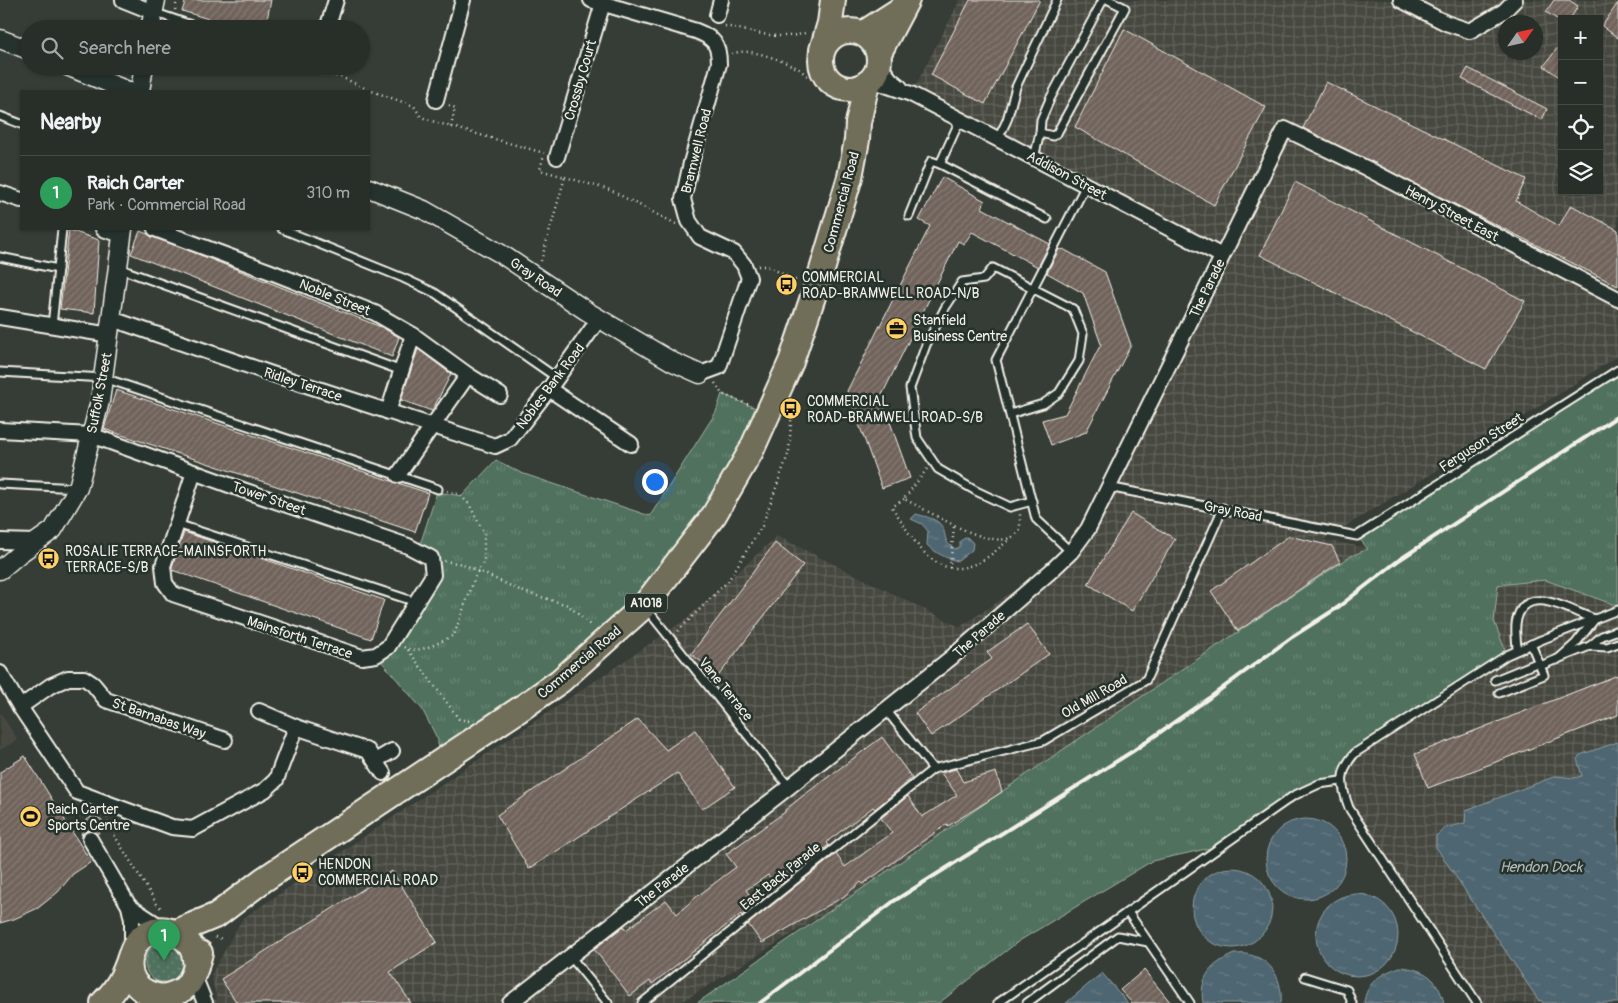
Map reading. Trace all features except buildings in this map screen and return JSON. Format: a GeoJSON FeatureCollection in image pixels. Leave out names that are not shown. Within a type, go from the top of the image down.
{"type":"FeatureCollection","features":[{"type":"Feature","properties":{"kind":"highway"},"geometry":{"type":"LineString","coordinates":[[830,82],[848,89],[858,88],[874,71],[876,48],[871,40],[859,32],[840,0]]}},
{"type":"Feature","properties":{"kind":"highway"},"geometry":{"type":"LineString","coordinates":[[831,11],[822,52],[822,67],[830,82],[848,102],[858,123]]}},
{"type":"Feature","properties":{"kind":"highway"},"geometry":{"type":"LineString","coordinates":[[822,52],[831,38],[847,31],[859,32]]}},
{"type":"Feature","properties":{"kind":"highway","name":"Commercial Road"},"geometry":{"type":"LineString","coordinates":[[103,1003],[114,992],[124,977],[136,942],[150,932],[171,931],[217,915],[262,880],[560,682],[644,606],[714,515],[751,452],[791,362],[850,177],[857,140],[858,123],[874,71]]}},
{"type":"Feature","properties":{"kind":"highway","name":"Commercial Road"},"geometry":{"type":"LineString","coordinates":[[177,998],[190,984],[207,934],[217,915]]}},
{"type":"Feature","properties":{"kind":"highway"},"geometry":{"type":"LineString","coordinates":[[171,931],[185,938],[192,946],[196,956],[195,971]]}},
{"type":"Feature","properties":{"kind":"highway"},"geometry":{"type":"LineString","coordinates":[[131,953],[129,967],[132,977],[138,986],[146,993],[177,998]]}},
{"type":"Feature","properties":{"kind":"highway"},"geometry":{"type":"LineString","coordinates":[[138,1003],[177,998]]}},
{"type":"Feature","properties":{"kind":"main road","name":"A1018"},"geometry":{"type":"LineString","coordinates":[[859,32],[906,3]]}},
{"type":"Feature","properties":{"kind":"main road","name":"A1018"},"geometry":{"type":"LineString","coordinates":[[874,71],[906,3]]}},
{"type":"Feature","properties":{"kind":"street"},"geometry":{"type":"LineString","coordinates":[[123,0],[153,13]]}},
{"type":"Feature","properties":{"kind":"street"},"geometry":{"type":"LineString","coordinates":[[326,20],[336,0]]}},
{"type":"Feature","properties":{"kind":"street"},"geometry":{"type":"LineString","coordinates":[[436,100],[463,0]]}},
{"type":"Feature","properties":{"kind":"street"},"geometry":{"type":"LineString","coordinates":[[717,15],[721,0]]}},
{"type":"Feature","properties":{"kind":"street"},"geometry":{"type":"LineString","coordinates":[[1401,0],[1446,23],[1470,31],[1504,11],[1511,1]]}},
{"type":"Feature","properties":{"kind":"street"},"geometry":{"type":"LineString","coordinates":[[597,2],[710,36],[719,50],[719,64]]}},
{"type":"Feature","properties":{"kind":"street","name":"Crossby Court"},"geometry":{"type":"LineString","coordinates":[[551,155],[597,2]]}},
{"type":"Feature","properties":{"kind":"street"},"geometry":{"type":"LineString","coordinates":[[0,38],[20,46]]}},
{"type":"Feature","properties":{"kind":"street","name":"Bramwell Road"},"geometry":{"type":"LineString","coordinates":[[700,237],[689,221],[683,199],[691,162],[719,64]]}},
{"type":"Feature","properties":{"kind":"street","name":"Addison Street"},"geometry":{"type":"LineString","coordinates":[[874,71],[890,79],[911,94],[1222,256]]}},
{"type":"Feature","properties":{"kind":"street"},"geometry":{"type":"LineString","coordinates":[[89,75],[126,90]]}},
{"type":"Feature","properties":{"kind":"street"},"geometry":{"type":"LineString","coordinates":[[140,90],[143,75]]}},
{"type":"Feature","properties":{"kind":"street","name":"The Parade"},"geometry":{"type":"LineString","coordinates":[[510,1003],[789,787],[952,657],[1052,571],[1071,552],[1088,529],[1285,129]]}},
{"type":"Feature","properties":{"kind":"street","name":"Henry Street East"},"geometry":{"type":"LineString","coordinates":[[1285,129],[1366,168],[1618,299]]}},
{"type":"Feature","properties":{"kind":"street","name":"Gray Road"},"geometry":{"type":"LineString","coordinates":[[370,188],[424,210],[503,255],[599,319],[673,362],[704,373]]}},
{"type":"Feature","properties":{"kind":"street"},"geometry":{"type":"LineString","coordinates":[[0,192],[20,200]]}},
{"type":"Feature","properties":{"kind":"street"},"geometry":{"type":"LineString","coordinates":[[110,230],[123,232]]}},
{"type":"Feature","properties":{"kind":"street","name":"Noble Street"},"geometry":{"type":"LineString","coordinates":[[158,230],[375,313],[413,334],[468,375],[500,395]]}},
{"type":"Feature","properties":{"kind":"street","name":"Suffolk Street"},"geometry":{"type":"LineString","coordinates":[[0,570],[53,530],[78,488],[100,401],[123,232]]}},
{"type":"Feature","properties":{"kind":"street"},"geometry":{"type":"LineString","coordinates":[[700,237],[734,253],[744,265],[749,278],[719,367],[704,373]]}},
{"type":"Feature","properties":{"kind":"street","name":"Ridley Terrace"},"geometry":{"type":"LineString","coordinates":[[0,317],[52,326],[111,327],[495,446]]}},
{"type":"Feature","properties":{"kind":"street","name":"Nobles Bank Road"},"geometry":{"type":"LineString","coordinates":[[495,446],[510,439],[553,384],[599,319]]}},
{"type":"Feature","properties":{"kind":"street"},"geometry":{"type":"LineString","coordinates":[[388,412],[413,334]]}},
{"type":"Feature","properties":{"kind":"street"},"geometry":{"type":"LineString","coordinates":[[398,475],[468,375]]}},
{"type":"Feature","properties":{"kind":"street"},"geometry":{"type":"LineString","coordinates":[[553,384],[631,444]]}},
{"type":"Feature","properties":{"kind":"street","name":"Tower Street"},"geometry":{"type":"LineString","coordinates":[[0,430],[91,435],[408,546],[431,558]]}},
{"type":"Feature","properties":{"kind":"street"},"geometry":{"type":"LineString","coordinates":[[177,524],[194,472]]}},
{"type":"Feature","properties":{"kind":"street","name":"Mainsforth Terrace"},"geometry":{"type":"LineString","coordinates":[[177,524],[163,566],[165,583],[172,594],[362,657],[376,655],[388,647],[433,575],[431,558]]}},
{"type":"Feature","properties":{"kind":"street"},"geometry":{"type":"LineString","coordinates":[[0,540],[36,542]]}},
{"type":"Feature","properties":{"kind":"street"},"geometry":{"type":"LineString","coordinates":[[0,673],[20,707],[77,792],[172,827],[193,829],[265,790],[276,780],[296,727]]}},
{"type":"Feature","properties":{"kind":"street","name":"St Barnabas Way"},"geometry":{"type":"LineString","coordinates":[[20,707],[50,686],[68,678],[84,678],[93,684],[106,700],[225,740]]}},
{"type":"Feature","properties":{"kind":"street"},"geometry":{"type":"LineString","coordinates":[[259,711],[296,727],[368,751],[379,767],[392,751]]}},
{"type":"Feature","properties":{"kind":"street"},"geometry":{"type":"LineString","coordinates":[[90,839],[129,906],[132,920],[131,953]]}},
{"type":"Feature","properties":{"kind":"street"},"geometry":{"type":"LineString","coordinates":[[129,906],[156,925],[171,931]]}},
{"type":"Feature","properties":{"kind":"street"},"geometry":{"type":"LineString","coordinates":[[195,971],[204,1003]]}},
{"type":"Feature","properties":{"kind":"lane"},"geometry":{"type":"LineString","coordinates":[[998,140],[1007,120],[1016,87],[1057,0]]}},
{"type":"Feature","properties":{"kind":"lane"},"geometry":{"type":"LineString","coordinates":[[1034,158],[1042,120],[1050,99],[1103,0]]}},
{"type":"Feature","properties":{"kind":"lane"},"geometry":{"type":"LineString","coordinates":[[1040,133],[1053,136],[1057,133],[1125,8],[1109,0]]}},
{"type":"Feature","properties":{"kind":"lane"},"geometry":{"type":"LineString","coordinates":[[153,13],[175,20]]}},
{"type":"Feature","properties":{"kind":"lane"},"geometry":{"type":"LineString","coordinates":[[0,116],[20,124]]}},
{"type":"Feature","properties":{"kind":"lane"},"geometry":{"type":"LineString","coordinates":[[940,164],[960,120]]}},
{"type":"Feature","properties":{"kind":"lane"},"geometry":{"type":"LineString","coordinates":[[909,216],[931,161],[1047,219]]}},
{"type":"Feature","properties":{"kind":"lane"},"geometry":{"type":"LineString","coordinates":[[1071,552],[1036,519],[996,360],[1086,185]]}},
{"type":"Feature","properties":{"kind":"lane"},"geometry":{"type":"LineString","coordinates":[[52,326],[62,230]]}},
{"type":"Feature","properties":{"kind":"lane"},"geometry":{"type":"LineString","coordinates":[[284,230],[435,293],[553,384]]}},
{"type":"Feature","properties":{"kind":"lane"},"geometry":{"type":"LineString","coordinates":[[0,257],[58,269]]}},
{"type":"Feature","properties":{"kind":"lane"},"geometry":{"type":"LineString","coordinates":[[118,268],[402,371]]}},
{"type":"Feature","properties":{"kind":"lane"},"geometry":{"type":"LineString","coordinates":[[1010,414],[1043,404],[1059,393],[1079,361],[1083,334],[1074,309],[993,268],[984,279],[962,282],[945,308],[926,345],[910,388],[917,438],[938,469],[976,491],[1010,507],[1032,502]]}},
{"type":"Feature","properties":{"kind":"lane","name":"Ferguson Street"},"geometry":{"type":"LineString","coordinates":[[1357,536],[1618,370]]}},
{"type":"Feature","properties":{"kind":"lane"},"geometry":{"type":"LineString","coordinates":[[0,372],[104,378],[438,489]]}},
{"type":"Feature","properties":{"kind":"lane"},"geometry":{"type":"LineString","coordinates":[[0,484],[78,488]]}},
{"type":"Feature","properties":{"kind":"lane","name":"Gray Road"},"geometry":{"type":"LineString","coordinates":[[1108,487],[1223,508],[1357,536]]}},
{"type":"Feature","properties":{"kind":"lane","name":"Old Mill Road"},"geometry":{"type":"LineString","coordinates":[[933,769],[1043,741],[1146,680],[1223,508]]}},
{"type":"Feature","properties":{"kind":"lane"},"geometry":{"type":"LineString","coordinates":[[177,524],[416,602]]}},
{"type":"Feature","properties":{"kind":"lane"},"geometry":{"type":"LineString","coordinates":[[1518,650],[1516,621],[1526,605],[1535,601],[1551,601],[1595,619]]}},
{"type":"Feature","properties":{"kind":"lane","name":"Vane Terrace"},"geometry":{"type":"LineString","coordinates":[[644,606],[789,787]]}},
{"type":"Feature","properties":{"kind":"lane"},"geometry":{"type":"LineString","coordinates":[[1477,1003],[1349,808],[1341,781],[1347,762],[1355,753],[1507,655],[1618,610]]}},
{"type":"Feature","properties":{"kind":"lane"},"geometry":{"type":"LineString","coordinates":[[1557,660],[1576,643],[1595,619]]}},
{"type":"Feature","properties":{"kind":"lane"},"geometry":{"type":"LineString","coordinates":[[1495,680],[1557,660],[1590,646],[1602,636],[1618,630]]}},
{"type":"Feature","properties":{"kind":"lane"},"geometry":{"type":"LineString","coordinates":[[1590,646],[1607,647],[1618,643]]}},
{"type":"Feature","properties":{"kind":"lane"},"geometry":{"type":"LineString","coordinates":[[1499,693],[1544,675],[1531,644]]}},
{"type":"Feature","properties":{"kind":"lane"},"geometry":{"type":"LineString","coordinates":[[886,710],[933,769]]}},
{"type":"Feature","properties":{"kind":"lane","name":"East Back Parade"},"geometry":{"type":"LineString","coordinates":[[642,1003],[933,769]]}},
{"type":"Feature","properties":{"kind":"lane"},"geometry":{"type":"LineString","coordinates":[[998,1003],[1293,796],[1320,784],[1341,781]]}},
{"type":"Feature","properties":{"kind":"lane"},"geometry":{"type":"LineString","coordinates":[[1128,912],[1190,1003]]}},
{"type":"Feature","properties":{"kind":"lane"},"geometry":{"type":"LineString","coordinates":[[1027,1003],[1118,936],[1148,942]]}},
{"type":"Feature","properties":{"kind":"lane"},"geometry":{"type":"LineString","coordinates":[[570,956],[608,1003]]}},
{"type":"Feature","properties":{"kind":"lane"},"geometry":{"type":"LineString","coordinates":[[1305,977],[1347,990],[1352,1003]]}},
{"type":"Feature","properties":{"kind":"path"},"geometry":{"type":"LineString","coordinates":[[696,31],[708,22],[762,34],[788,36],[801,34],[831,11]]}},
{"type":"Feature","properties":{"kind":"path"},"geometry":{"type":"LineString","coordinates":[[719,64],[735,53],[744,51],[780,61],[812,79],[830,82]]}},
{"type":"Feature","properties":{"kind":"path"},"geometry":{"type":"LineString","coordinates":[[327,75],[341,77],[368,90]]}},
{"type":"Feature","properties":{"kind":"path"},"geometry":{"type":"LineString","coordinates":[[370,91],[414,106],[421,117],[551,155],[540,170],[610,190],[700,237]]}},
{"type":"Feature","properties":{"kind":"path"},"geometry":{"type":"LineString","coordinates":[[536,277],[565,177]]}},
{"type":"Feature","properties":{"kind":"path"},"geometry":{"type":"LineString","coordinates":[[744,265],[767,266],[815,290]]}},
{"type":"Feature","properties":{"kind":"path"},"geometry":{"type":"LineString","coordinates":[[704,373],[722,394],[768,413]]}},
{"type":"Feature","properties":{"kind":"path"},"geometry":{"type":"LineString","coordinates":[[670,639],[728,581],[762,526],[789,452],[792,404]]}},
{"type":"Feature","properties":{"kind":"path"},"geometry":{"type":"LineString","coordinates":[[933,462],[904,500],[892,507],[930,559],[942,567],[959,570],[980,562],[1012,538],[1020,529],[1020,515],[1017,505]]}},
{"type":"Feature","properties":{"kind":"path"},"geometry":{"type":"LineString","coordinates":[[408,650],[426,648],[454,635],[475,577],[484,562],[484,533],[469,504],[459,494],[438,489]]}},
{"type":"Feature","properties":{"kind":"path"},"geometry":{"type":"LineString","coordinates":[[904,500],[954,526],[992,540],[1012,538]]}},
{"type":"Feature","properties":{"kind":"path"},"geometry":{"type":"LineString","coordinates":[[950,568],[954,543],[954,526]]}},
{"type":"Feature","properties":{"kind":"path"},"geometry":{"type":"LineString","coordinates":[[431,558],[463,564],[524,592],[568,605],[606,641]]}},
{"type":"Feature","properties":{"kind":"path"},"geometry":{"type":"LineString","coordinates":[[392,640],[408,650],[459,719],[495,726]]}},
{"type":"Feature","properties":{"kind":"path"},"geometry":{"type":"LineString","coordinates":[[102,801],[108,825],[157,904]]}},
{"type":"Feature","properties":{"kind":"shaded area"},"geometry":{"type":"Polygon","coordinates":[[[960,0],[1618,0],[1618,356],[1487,440],[1323,540],[1369,548],[1351,556],[1049,759],[855,895],[680,1003],[209,1003],[217,999],[211,975],[242,919],[685,620],[777,536],[960,627],[1071,552],[1222,256],[911,94],[960,0]]]}},
{"type":"Feature","properties":{"kind":"shaded area"},"geometry":{"type":"Polygon","coordinates":[[[1545,580],[1618,606],[1618,1003],[1477,1003],[1349,808],[1344,770],[1347,762],[1494,621],[1498,585],[1545,580]]]}},
{"type":"Feature","properties":{"kind":"shaded area"},"geometry":{"type":"Polygon","coordinates":[[[0,712],[18,740],[0,750],[0,712]]]}},
{"type":"Feature","properties":{"kind":"green space"},"geometry":{"type":"Polygon","coordinates":[[[1618,370],[1618,606],[1545,580],[1498,585],[1494,621],[1507,655],[1355,753],[1341,781],[1307,789],[1224,845],[1152,861],[1019,941],[939,1003],[697,1003],[1049,759],[1351,556],[1368,549],[1357,536],[1618,370]]]}},
{"type":"Feature","properties":{"kind":"green space"},"geometry":{"type":"Polygon","coordinates":[[[722,394],[768,413],[644,606],[438,763],[438,740],[422,709],[376,655],[433,575],[418,551],[437,492],[462,496],[496,460],[521,473],[650,516],[716,412],[722,394]]]}},
{"type":"Feature","properties":{"kind":"green space"},"geometry":{"type":"Polygon","coordinates":[[[164,944],[177,950],[183,963],[177,976],[164,982],[151,976],[145,963],[151,950],[164,944]]]}},
{"type":"Feature","properties":{"kind":"water"},"geometry":{"type":"Polygon","coordinates":[[[916,514],[937,521],[944,530],[948,543],[956,549],[960,546],[960,541],[967,537],[973,543],[972,550],[958,561],[938,553],[927,545],[928,531],[922,524],[911,519],[916,514]]]}},
{"type":"Feature","properties":{"kind":"water","name":"Hendon Dock"},"geometry":{"type":"Polygon","coordinates":[[[1618,742],[1618,1003],[1543,1003],[1541,1000],[1539,1001],[1436,847],[1436,836],[1445,828],[1465,823],[1466,810],[1556,776],[1574,778],[1582,776],[1577,759],[1580,755],[1618,742]]]}},
{"type":"Feature","properties":{"kind":"water"},"geometry":{"type":"Polygon","coordinates":[[[1298,819],[1314,819],[1335,830],[1346,851],[1346,867],[1335,888],[1314,899],[1298,899],[1284,893],[1272,881],[1266,867],[1266,851],[1272,837],[1284,825],[1298,819]]]}},
{"type":"Feature","properties":{"kind":"water"},"geometry":{"type":"Polygon","coordinates":[[[1232,868],[1247,871],[1260,880],[1269,893],[1272,908],[1269,923],[1260,936],[1247,945],[1232,948],[1217,945],[1204,936],[1195,923],[1192,908],[1195,893],[1204,880],[1217,871],[1232,868]]]}},
{"type":"Feature","properties":{"kind":"water"},"geometry":{"type":"Polygon","coordinates":[[[1357,894],[1373,897],[1386,906],[1395,919],[1398,935],[1395,951],[1386,964],[1373,973],[1357,976],[1341,973],[1328,964],[1319,951],[1316,935],[1319,919],[1328,906],[1341,897],[1357,894]]]}},
{"type":"Feature","properties":{"kind":"water"},"geometry":{"type":"Polygon","coordinates":[[[1234,954],[1246,954],[1258,958],[1270,967],[1278,980],[1281,1003],[1203,1003],[1203,986],[1208,973],[1219,962],[1234,954]]]}},
{"type":"Feature","properties":{"kind":"water"},"geometry":{"type":"Polygon","coordinates":[[[1400,967],[1417,970],[1429,976],[1438,987],[1444,1003],[1364,1003],[1368,989],[1376,979],[1400,967]]]}},
{"type":"Feature","properties":{"kind":"water"},"geometry":{"type":"Polygon","coordinates":[[[1102,973],[1128,1003],[1066,1003],[1102,973]]]}},
{"type":"Feature","properties":{"kind":"railway"},"geometry":{"type":"LineString","coordinates":[[760,1003],[894,901],[1133,751],[1292,637],[1337,608],[1399,560],[1618,416]]}},
{"type":"Feature","properties":{"kind":"place","name":"COMMERCIAL ROAD-BRAMWELL ROAD-N/B"},"geometry":{"type":"Point","coordinates":[786,285]}},
{"type":"Feature","properties":{"kind":"place","name":"Stanfield Business Centre"},"geometry":{"type":"Point","coordinates":[897,328]}},
{"type":"Feature","properties":{"kind":"place","name":"COMMERCIAL ROAD-BRAMWELL ROAD-S/B"},"geometry":{"type":"Point","coordinates":[791,409]}},
{"type":"Feature","properties":{"kind":"place","name":"ROSALIE TERRACE-MAINSFORTH TERRACE-S/B"},"geometry":{"type":"Point","coordinates":[49,559]}},
{"type":"Feature","properties":{"kind":"place","name":"Raich Carter Sports Centre"},"geometry":{"type":"Point","coordinates":[31,817]}},
{"type":"Feature","properties":{"kind":"place","name":"HENDON COMMERCIAL ROAD"},"geometry":{"type":"Point","coordinates":[302,872]}},
{"type":"Feature","properties":{"kind":"place","name":"Raich Carter"},"geometry":{"type":"Point","coordinates":[164,961]}}]}
